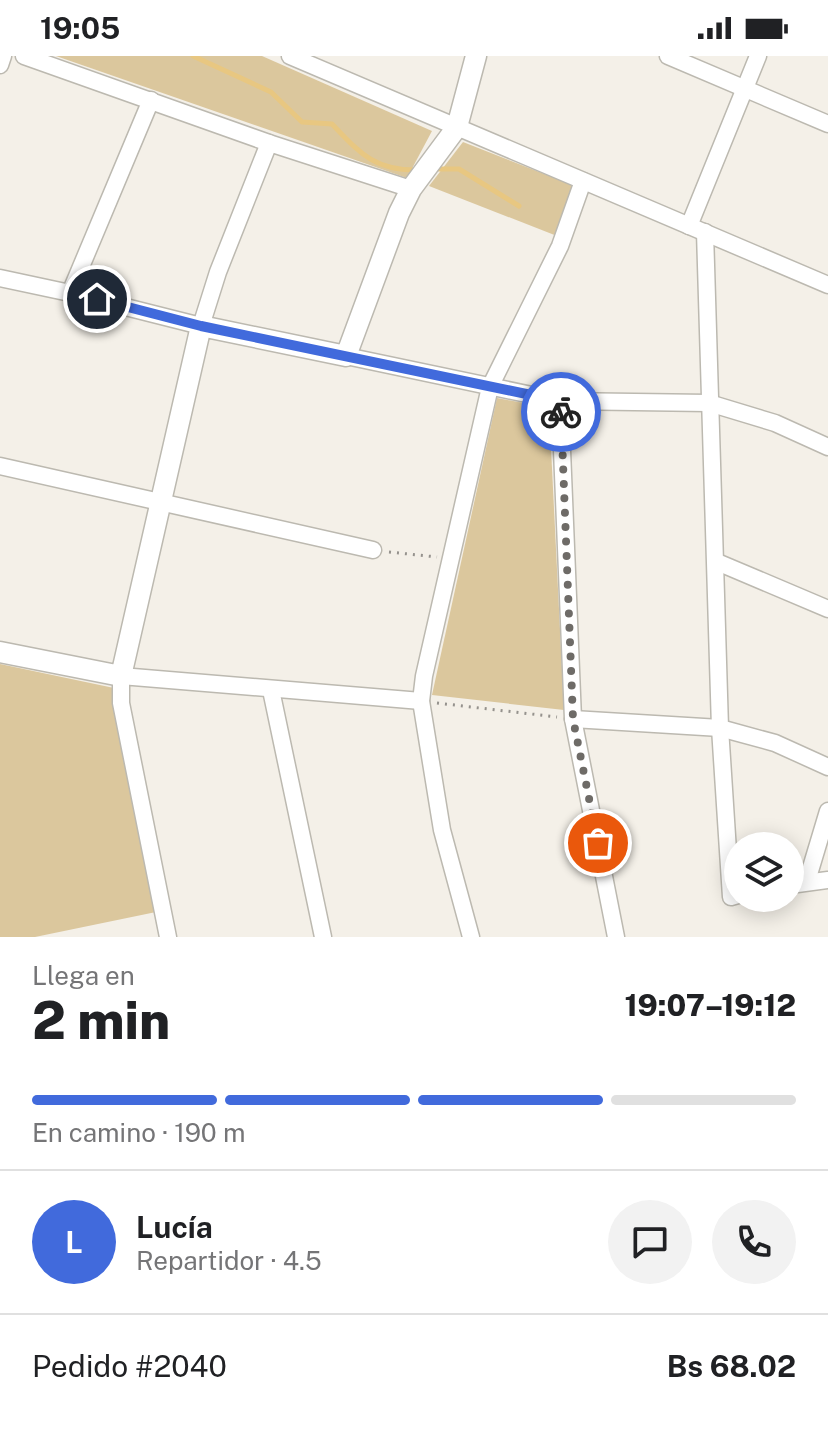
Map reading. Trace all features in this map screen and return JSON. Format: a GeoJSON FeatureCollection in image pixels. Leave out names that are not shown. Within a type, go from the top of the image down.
{"type":"FeatureCollection","features":[{"type":"Feature","properties":{"kind":"street"},"geometry":{"type":"LineString","coordinates":[[0,65],[3,56]]}},
{"type":"Feature","properties":{"kind":"street"},"geometry":{"type":"LineString","coordinates":[[24,56],[269,143],[411,189]]}},
{"type":"Feature","properties":{"kind":"street"},"geometry":{"type":"LineString","coordinates":[[290,56],[828,285]]}},
{"type":"Feature","properties":{"kind":"street"},"geometry":{"type":"LineString","coordinates":[[346,356],[399,213],[411,189],[457,127],[476,56]]}},
{"type":"Feature","properties":{"kind":"street"},"geometry":{"type":"LineString","coordinates":[[668,56],[828,124]]}},
{"type":"Feature","properties":{"kind":"street"},"geometry":{"type":"LineString","coordinates":[[727,832],[720,728],[717,562],[697,229],[758,56]]}},
{"type":"Feature","properties":{"kind":"street"},"geometry":{"type":"LineString","coordinates":[[70,293],[151,100]]}},
{"type":"Feature","properties":{"kind":"street"},"geometry":{"type":"LineString","coordinates":[[168,937],[121,703],[121,676],[201,326],[218,272],[269,143]]}},
{"type":"Feature","properties":{"kind":"street"},"geometry":{"type":"LineString","coordinates":[[471,937],[442,830],[421,701],[427,662],[490,387],[560,246],[583,181]]}},
{"type":"Feature","properties":{"kind":"street"},"geometry":{"type":"LineString","coordinates":[[0,278],[201,326],[560,401],[709,403],[775,423],[828,447]]}},
{"type":"Feature","properties":{"kind":"street"},"geometry":{"type":"LineString","coordinates":[[560,401],[573,719],[616,937]]}},
{"type":"Feature","properties":{"kind":"street"},"geometry":{"type":"LineString","coordinates":[[0,466],[373,550]]}},
{"type":"Feature","properties":{"kind":"street"},"geometry":{"type":"LineString","coordinates":[[717,562],[828,609]]}},
{"type":"Feature","properties":{"kind":"street"},"geometry":{"type":"LineString","coordinates":[[0,652],[121,676],[421,701]]}},
{"type":"Feature","properties":{"kind":"street"},"geometry":{"type":"LineString","coordinates":[[271,690],[323,937]]}},
{"type":"Feature","properties":{"kind":"street"},"geometry":{"type":"LineString","coordinates":[[573,719],[720,728],[775,743],[828,767]]}},
{"type":"Feature","properties":{"kind":"street"},"geometry":{"type":"LineString","coordinates":[[804,869],[828,811]]}},
{"type":"Feature","properties":{"kind":"street"},"geometry":{"type":"LineString","coordinates":[[804,882],[828,880]]}},
{"type":"Feature","properties":{"kind":"path"},"geometry":{"type":"LineString","coordinates":[[373,550],[450,559]]}},
{"type":"Feature","properties":{"kind":"path"},"geometry":{"type":"LineString","coordinates":[[421,701],[573,719]]}},
{"type":"Feature","properties":{"kind":"shaded area"},"geometry":{"type":"Polygon","coordinates":[[[56,56],[262,56],[432,131],[407,178],[56,56]]]}},
{"type":"Feature","properties":{"kind":"shaded area"},"geometry":{"type":"Polygon","coordinates":[[[463,142],[575,186],[557,236],[429,186],[463,142]]]}},
{"type":"Feature","properties":{"kind":"shaded area"},"geometry":{"type":"Polygon","coordinates":[[[497,398],[549,408],[564,710],[432,695],[497,398]]]}},
{"type":"Feature","properties":{"kind":"shaded area"},"geometry":{"type":"Polygon","coordinates":[[[0,664],[114,688],[116,723],[156,912],[35,937],[0,937],[0,664]]]}},
{"type":"Feature","properties":{"kind":"waterway"},"geometry":{"type":"LineString","coordinates":[[193,56],[271,92],[302,122],[332,124],[368,158],[389,167],[416,170]]}},
{"type":"Feature","properties":{"kind":"waterway"},"geometry":{"type":"LineString","coordinates":[[438,169],[459,169],[519,206]]}},
{"type":"Feature","properties":{"kind":"way so far"},"geometry":{"type":"LineString","coordinates":[[561,412],[573,719],[598,843]]}},
{"type":"Feature","properties":{"kind":"route"},"geometry":{"type":"LineString","coordinates":[[97,299],[201,326],[560,401],[561,412]]}}]}
